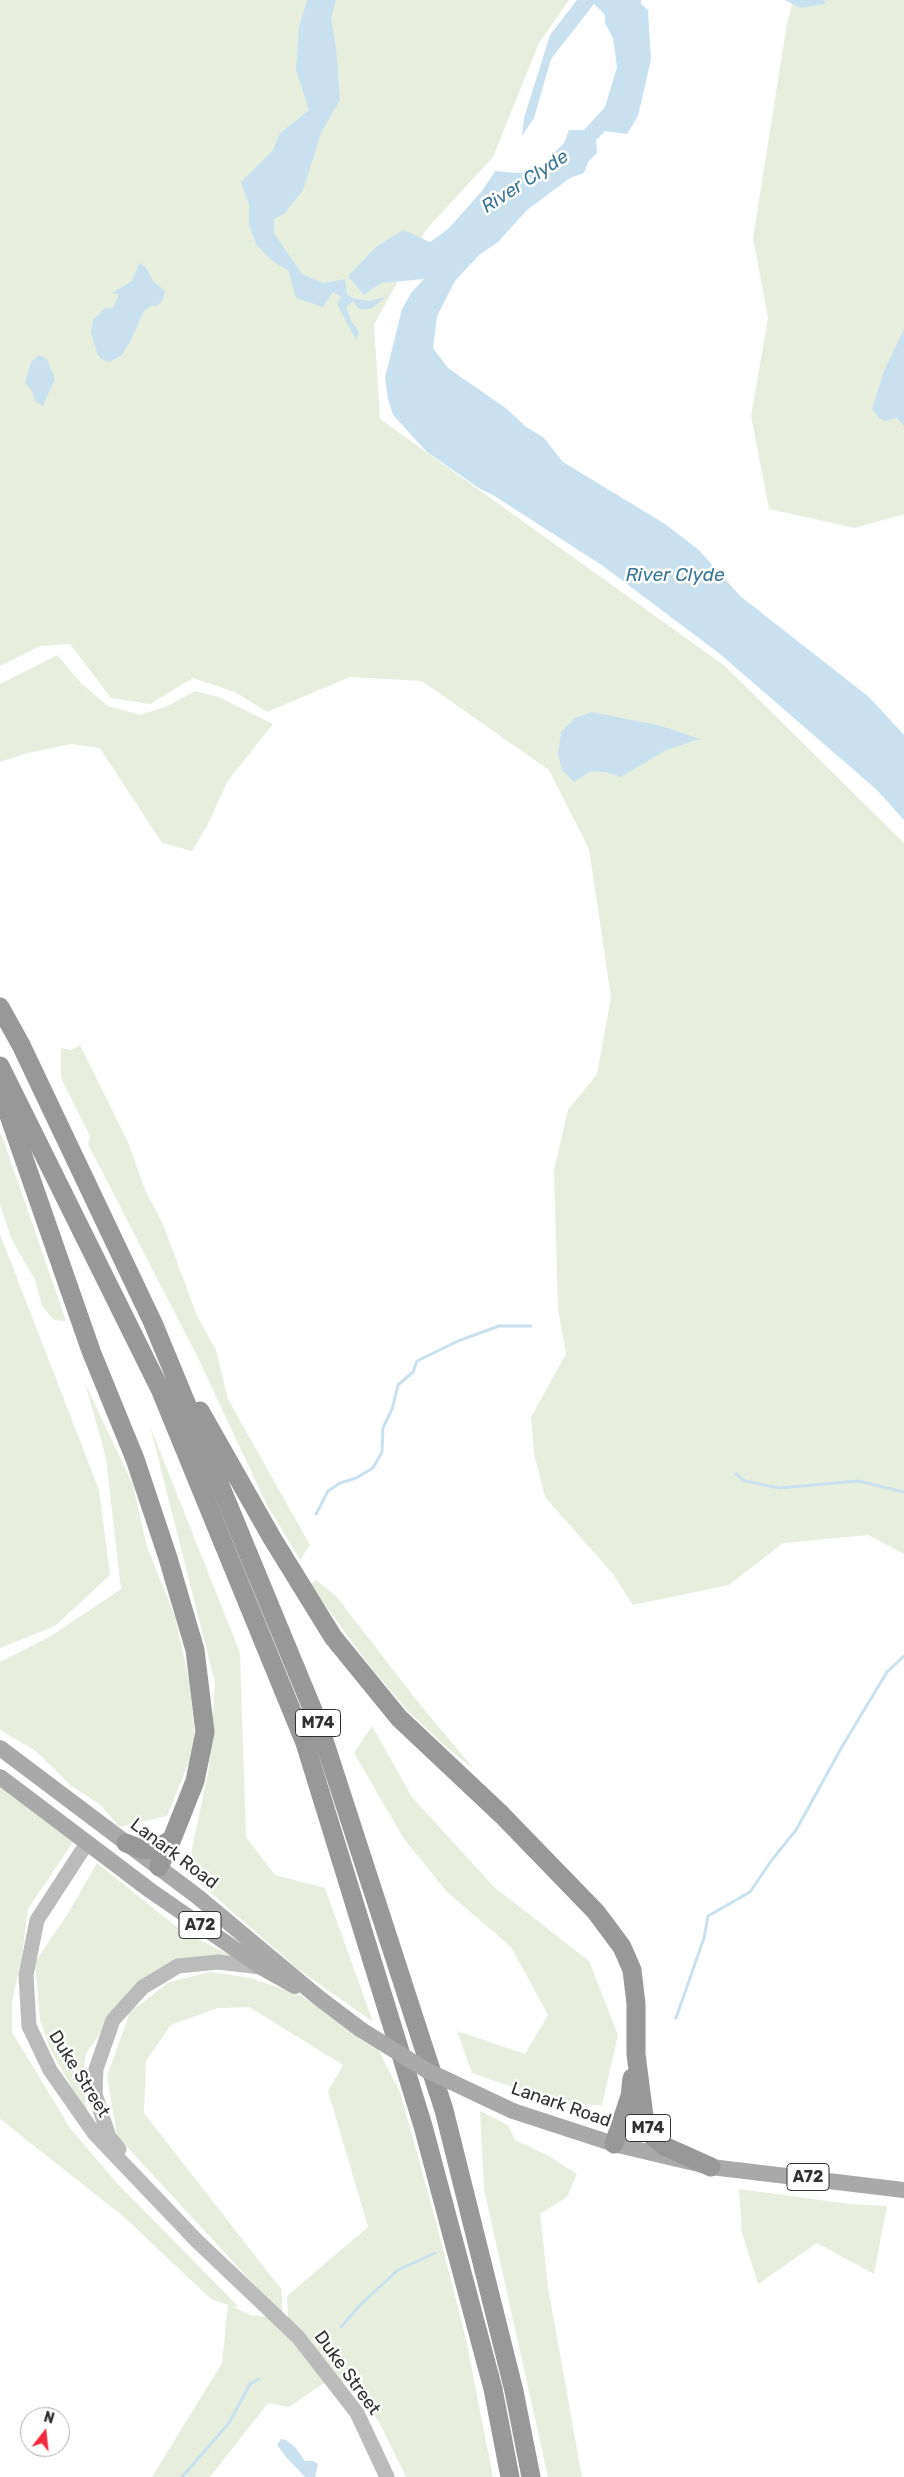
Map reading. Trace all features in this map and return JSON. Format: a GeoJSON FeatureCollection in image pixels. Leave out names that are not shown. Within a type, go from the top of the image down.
{"type":"FeatureCollection","features":[{"type":"Feature","properties":{"kind":"highway","name":"M74"},"geometry":{"type":"LineString","coordinates":[[0,1007],[21,1045],[161,1342],[319,1725],[441,2100],[514,2391],[531,2477]]}},
{"type":"Feature","properties":{"kind":"highway","name":"M74"},"geometry":{"type":"LineString","coordinates":[[0,1066],[160,1389],[305,1743],[423,2126],[493,2390],[510,2477]]}},
{"type":"Feature","properties":{"kind":"highway"},"geometry":{"type":"LineString","coordinates":[[0,1090],[91,1351],[135,1459],[168,1558],[195,1650],[205,1732],[195,1781],[159,1867]]}},
{"type":"Feature","properties":{"kind":"highway","name":"M74"},"geometry":{"type":"LineString","coordinates":[[161,1342],[272,1538],[333,1637],[399,1718],[508,1822],[596,1912],[622,1947],[632,1970],[636,2004],[636,2054],[641,2107],[645,2124],[653,2137],[680,2155],[711,2167]]}},
{"type":"Feature","properties":{"kind":"highway"},"geometry":{"type":"LineString","coordinates":[[118,1838],[142,1849],[154,1850],[172,1839]]}},
{"type":"Feature","properties":{"kind":"highway","name":"M74"},"geometry":{"type":"LineString","coordinates":[[614,2144],[630,2096],[636,2054]]}},
{"type":"Feature","properties":{"kind":"main road","name":"Lanark Road"},"geometry":{"type":"LineString","coordinates":[[0,1748],[244,1933],[319,1998],[360,2029],[426,2070],[513,2111],[614,2144],[711,2167],[746,2169],[904,2190]]}},
{"type":"Feature","properties":{"kind":"main road","name":"Lanark Road"},"geometry":{"type":"LineString","coordinates":[[0,1777],[86,1844],[242,1954],[261,1967],[319,1998]]}},
{"type":"Feature","properties":{"kind":"main road"},"geometry":{"type":"LineString","coordinates":[[86,1844],[118,1838]]}},
{"type":"Feature","properties":{"kind":"main road","name":"A72"},"geometry":{"type":"LineString","coordinates":[[159,1867],[158,1885],[242,1954]]}},
{"type":"Feature","properties":{"kind":"street","name":"Duke Street"},"geometry":{"type":"LineString","coordinates":[[86,1844],[37,1920],[26,1975],[29,2026],[50,2070],[94,2133],[196,2240],[298,2337],[357,2413],[387,2477]]}},
{"type":"Feature","properties":{"kind":"street","name":"Duke Street"},"geometry":{"type":"LineString","coordinates":[[196,2240],[109,2137],[95,2094],[96,2068],[113,2020],[143,1987],[178,1966],[218,1962],[261,1967]]}},
{"type":"Feature","properties":{"kind":"green space"},"geometry":{"type":"Polygon","coordinates":[[[0,0],[569,0],[539,43],[493,157],[425,231],[374,325],[380,419],[725,666],[904,843],[904,1554],[868,1535],[783,1543],[729,1585],[633,1605],[613,1574],[545,1497],[534,1454],[531,1417],[566,1354],[558,1309],[554,1170],[568,1110],[597,1074],[611,997],[589,849],[549,770],[422,681],[350,677],[267,712],[235,692],[193,678],[150,704],[111,698],[70,644],[40,646],[0,666],[0,0]]]}},
{"type":"Feature","properties":{"kind":"green space"},"geometry":{"type":"Polygon","coordinates":[[[793,0],[904,0],[904,514],[855,528],[769,509],[751,416],[768,318],[753,238],[787,23],[793,0]]]}},
{"type":"Feature","properties":{"kind":"green space"},"geometry":{"type":"Polygon","coordinates":[[[57,655],[82,684],[108,706],[140,715],[168,706],[195,691],[219,697],[273,724],[227,782],[208,824],[192,851],[162,843],[100,748],[71,744],[28,753],[0,762],[0,684],[57,655]]]}},
{"type":"Feature","properties":{"kind":"green space"},"geometry":{"type":"Polygon","coordinates":[[[80,1045],[128,1142],[145,1190],[163,1224],[197,1316],[216,1350],[228,1399],[310,1545],[300,1560],[266,1503],[199,1360],[88,1144],[90,1136],[61,1078],[61,1048],[71,1050],[80,1045]]]}},
{"type":"Feature","properties":{"kind":"green space"},"geometry":{"type":"Polygon","coordinates":[[[0,1132],[66,1321],[54,1320],[42,1306],[35,1280],[11,1238],[0,1204],[0,1132]]]}},
{"type":"Feature","properties":{"kind":"green space"},"geometry":{"type":"Polygon","coordinates":[[[0,1234],[99,1490],[110,1575],[55,1626],[0,1648],[0,1234]]]}},
{"type":"Feature","properties":{"kind":"green space"},"geometry":{"type":"Polygon","coordinates":[[[85,1383],[133,1485],[147,1547],[175,1617],[189,1680],[196,1745],[167,1816],[119,1827],[102,1806],[70,1785],[37,1752],[0,1730],[0,1662],[51,1636],[121,1589],[106,1458],[85,1383]]]}},
{"type":"Feature","properties":{"kind":"green space"},"geometry":{"type":"Polygon","coordinates":[[[150,1426],[240,1653],[246,1837],[275,1875],[325,1888],[373,2022],[298,1969],[187,1872],[209,1768],[215,1683],[150,1426]]]}},
{"type":"Feature","properties":{"kind":"green space"},"geometry":{"type":"Polygon","coordinates":[[[316,1580],[336,1596],[418,1702],[474,1769],[446,1747],[407,1710],[368,1664],[310,1584],[316,1580]]]}},
{"type":"Feature","properties":{"kind":"green space"},"geometry":{"type":"Polygon","coordinates":[[[372,1726],[412,1797],[494,1887],[589,1961],[618,2035],[602,2105],[562,2104],[472,2073],[457,2031],[525,2054],[548,2015],[511,1947],[447,1892],[404,1839],[354,1753],[372,1726]]]}},
{"type":"Feature","properties":{"kind":"green space"},"geometry":{"type":"Polygon","coordinates":[[[0,1781],[73,1842],[28,1909],[22,1955],[12,2002],[12,2032],[70,2128],[116,2182],[239,2307],[232,2306],[250,2315],[288,2320],[287,2296],[368,2227],[328,2091],[343,2065],[249,2007],[218,2008],[171,2025],[146,2061],[144,2113],[281,2289],[283,2316],[117,2136],[107,2076],[130,2012],[169,1982],[210,1972],[251,1978],[302,1996],[377,2047],[400,2092],[436,2222],[466,2339],[493,2477],[406,2477],[379,2422],[348,2383],[327,2381],[289,2407],[268,2403],[210,2477],[152,2477],[222,2363],[228,2305],[212,2300],[124,2217],[0,2119],[0,1781]]]}},
{"type":"Feature","properties":{"kind":"green space"},"geometry":{"type":"Polygon","coordinates":[[[97,1863],[182,1931],[242,1961],[180,1961],[122,2000],[86,2054],[82,2078],[88,2116],[51,2051],[40,2020],[35,1962],[67,1915],[97,1863]]]}},
{"type":"Feature","properties":{"kind":"green space"},"geometry":{"type":"Polygon","coordinates":[[[480,2111],[508,2125],[515,2140],[547,2155],[577,2174],[567,2197],[540,2214],[548,2287],[582,2477],[548,2477],[484,2189],[480,2111]]]}},
{"type":"Feature","properties":{"kind":"green space"},"geometry":{"type":"Polygon","coordinates":[[[739,2189],[850,2204],[887,2206],[874,2274],[817,2243],[758,2284],[742,2233],[739,2189]]]}},
{"type":"Feature","properties":{"kind":"water"},"geometry":{"type":"Polygon","coordinates":[[[307,0],[336,0],[331,18],[336,47],[340,100],[321,133],[303,190],[284,214],[274,219],[274,233],[302,274],[323,283],[345,279],[347,294],[352,298],[369,301],[386,297],[371,309],[359,309],[353,301],[346,307],[351,321],[359,332],[356,340],[337,304],[341,297],[333,292],[323,307],[296,298],[288,270],[275,263],[257,246],[249,225],[249,205],[241,182],[273,150],[279,134],[309,110],[296,70],[299,27],[307,0]]]}},
{"type":"Feature","properties":{"kind":"water","name":"River Clyde"},"geometry":{"type":"Polygon","coordinates":[[[577,0],[641,0],[641,4],[648,10],[651,60],[638,116],[627,134],[605,131],[596,140],[597,153],[588,162],[584,173],[570,178],[527,210],[498,242],[479,255],[455,281],[437,316],[433,348],[448,368],[507,409],[525,426],[544,438],[563,462],[665,524],[699,550],[740,596],[869,697],[904,735],[904,820],[877,790],[720,654],[603,566],[493,495],[480,489],[427,452],[393,415],[388,399],[385,378],[402,309],[411,293],[424,279],[381,283],[364,295],[348,276],[376,247],[403,230],[430,242],[448,229],[482,191],[495,171],[516,173],[544,170],[549,158],[564,143],[569,130],[584,130],[605,107],[617,67],[613,38],[605,23],[605,15],[594,4],[551,59],[534,118],[522,136],[524,118],[550,35],[577,0]]]}},
{"type":"Feature","properties":{"kind":"water"},"geometry":{"type":"Polygon","coordinates":[[[785,0],[824,0],[826,4],[800,8],[785,0]]]}},
{"type":"Feature","properties":{"kind":"water"},"geometry":{"type":"Polygon","coordinates":[[[139,263],[146,267],[153,281],[165,291],[163,300],[157,306],[151,306],[144,311],[130,342],[121,356],[109,362],[100,358],[97,353],[91,332],[93,320],[105,308],[113,308],[119,294],[112,293],[132,281],[139,263]]]}},
{"type":"Feature","properties":{"kind":"water"},"geometry":{"type":"Polygon","coordinates":[[[904,329],[904,426],[897,418],[885,421],[879,418],[872,409],[884,371],[904,329]]]}},
{"type":"Feature","properties":{"kind":"water"},"geometry":{"type":"Polygon","coordinates":[[[39,355],[47,359],[55,379],[43,406],[35,401],[32,391],[25,383],[31,362],[39,355]]]}},
{"type":"Feature","properties":{"kind":"water"},"geometry":{"type":"Polygon","coordinates":[[[592,712],[662,726],[700,739],[666,750],[621,777],[605,772],[591,771],[574,782],[562,770],[558,754],[561,732],[575,718],[592,712]]]}},
{"type":"Feature","properties":{"kind":"water"},"geometry":{"type":"Polygon","coordinates":[[[281,2439],[286,2440],[295,2447],[305,2461],[313,2461],[318,2464],[315,2477],[305,2477],[287,2458],[277,2445],[281,2439]]]}},
{"type":"Feature","properties":{"kind":"waterway"},"geometry":{"type":"LineString","coordinates":[[316,1514],[328,1491],[340,1483],[356,1478],[373,1468],[382,1452],[383,1428],[392,1409],[398,1385],[413,1372],[417,1361],[458,1341],[499,1326],[531,1326]]}},
{"type":"Feature","properties":{"kind":"waterway"},"geometry":{"type":"LineString","coordinates":[[736,1474],[745,1481],[779,1488],[858,1481],[904,1492]]}},
{"type":"Feature","properties":{"kind":"waterway"},"geometry":{"type":"LineString","coordinates":[[676,2018],[704,1938],[708,1916],[750,1892],[771,1861],[796,1830],[843,1745],[887,1672],[904,1656]]}},
{"type":"Feature","properties":{"kind":"waterway"},"geometry":{"type":"LineString","coordinates":[[341,2327],[361,2304],[398,2270],[435,2253]]}},
{"type":"Feature","properties":{"kind":"waterway"},"geometry":{"type":"LineString","coordinates":[[182,2477],[229,2423],[250,2384],[259,2379]]}}]}
